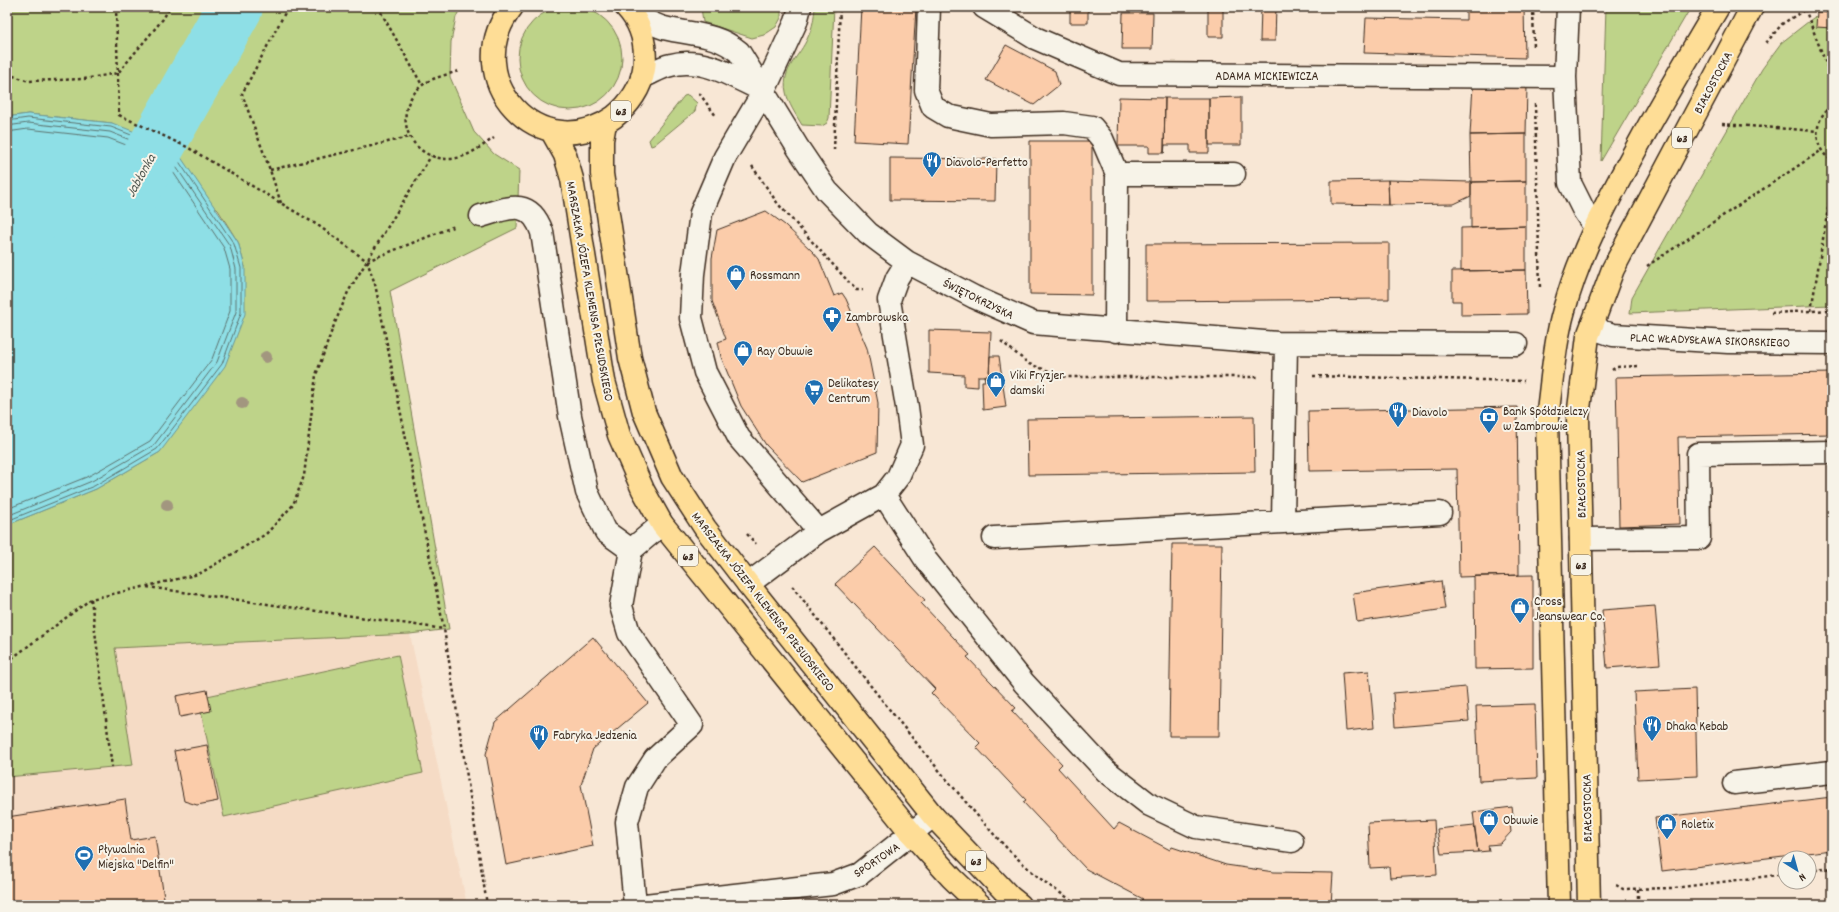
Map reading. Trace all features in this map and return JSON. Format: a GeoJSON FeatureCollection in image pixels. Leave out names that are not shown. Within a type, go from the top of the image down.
{"type":"FeatureCollection","features":[{"type":"Feature","properties":{"kind":"main road","name":"63"},"geometry":{"type":"LineString","coordinates":[[512,7],[503,18],[496,37],[493,57],[496,77],[504,96],[516,111],[533,123],[551,130],[570,133],[588,130],[605,123],[621,111],[634,96],[642,77],[645,57],[642,35],[630,11]]}},
{"type":"Feature","properties":{"kind":"main road","name":"63"},"geometry":{"type":"LineString","coordinates":[[1560,905],[1547,418],[1555,351],[1564,309],[1596,227],[1621,176],[1672,83],[1718,7]]}},
{"type":"Feature","properties":{"kind":"main road","name":"BIAŁOSTOCKA"},"geometry":{"type":"LineString","coordinates":[[1589,905],[1578,417],[1588,336],[1612,269],[1752,7]]}},
{"type":"Feature","properties":{"kind":"main road","name":"MARSZAŁKA JÓZEFA KLEMENSA PIŁSUDSKIEGO"},"geometry":{"type":"LineString","coordinates":[[605,123],[602,140],[602,174],[630,358],[644,412],[672,477],[705,528],[748,584],[933,816],[1010,897],[1020,905]]}},
{"type":"Feature","properties":{"kind":"main road","name":"MARSZAŁKA JÓZEFA KLEMENSA PIŁSUDSKIEGO"},"geometry":{"type":"LineString","coordinates":[[551,130],[565,155],[572,179],[604,381],[619,436],[643,490],[662,524],[912,834],[952,878],[980,905]]}},
{"type":"Feature","properties":{"kind":"street"},"geometry":{"type":"LineString","coordinates":[[800,7],[796,22],[764,91],[725,157],[701,213],[693,274],[691,318],[705,372],[739,438],[818,531]]}},
{"type":"Feature","properties":{"kind":"street"},"geometry":{"type":"LineString","coordinates":[[929,7],[926,90],[933,107],[948,116],[991,124],[1064,123],[1092,127],[1102,139],[1117,174],[1116,331]]}},
{"type":"Feature","properties":{"kind":"street","name":"ADAMA MICKIEWICZA"},"geometry":{"type":"LineString","coordinates":[[984,7],[1035,38],[1119,74],[1566,77]]}},
{"type":"Feature","properties":{"kind":"street"},"geometry":{"type":"LineString","coordinates":[[1568,7],[1566,77],[1570,183],[1584,211],[1596,227]]}},
{"type":"Feature","properties":{"kind":"street","name":"ŚWIĘTOKRZYSKA"},"geometry":{"type":"LineString","coordinates":[[630,11],[663,28],[704,34],[728,43],[739,52],[798,148],[827,191],[868,234],[907,262],[974,297],[1033,323],[1282,344],[1516,344]]}},
{"type":"Feature","properties":{"kind":"street"},"geometry":{"type":"LineString","coordinates":[[642,77],[670,65],[689,62],[705,64],[764,91]]}},
{"type":"Feature","properties":{"kind":"street"},"geometry":{"type":"LineString","coordinates":[[1117,174],[1234,174]]}},
{"type":"Feature","properties":{"kind":"street"},"geometry":{"type":"LineString","coordinates":[[482,216],[509,207],[525,208],[537,219],[542,232],[570,416],[587,492],[606,532],[631,550]]}},
{"type":"Feature","properties":{"kind":"street"},"geometry":{"type":"LineString","coordinates":[[748,584],[818,531],[884,495],[898,477],[912,445],[908,407],[889,300],[897,278],[907,262]]}},
{"type":"Feature","properties":{"kind":"street","name":"PLAC WŁADYSŁAWA SIKORSKIEGO"},"geometry":{"type":"LineString","coordinates":[[1593,323],[1601,331],[1613,335],[1728,342],[1832,343]]}},
{"type":"Feature","properties":{"kind":"street"},"geometry":{"type":"LineString","coordinates":[[1282,344],[1284,522]]}},
{"type":"Feature","properties":{"kind":"street"},"geometry":{"type":"LineString","coordinates":[[1581,539],[1699,538],[1698,454],[1832,452]]}},
{"type":"Feature","properties":{"kind":"street"},"geometry":{"type":"LineString","coordinates":[[884,495],[926,560],[1024,683],[1106,771],[1150,805],[1196,827],[1292,841]]}},
{"type":"Feature","properties":{"kind":"street"},"geometry":{"type":"LineString","coordinates":[[994,538],[1440,513]]}},
{"type":"Feature","properties":{"kind":"street"},"geometry":{"type":"LineString","coordinates":[[635,905],[627,822],[637,787],[655,759],[692,725],[629,633],[621,606],[631,550],[662,524]]}},
{"type":"Feature","properties":{"kind":"street"},"geometry":{"type":"LineString","coordinates":[[1734,784],[1832,772]]}},
{"type":"Feature","properties":{"kind":"street","name":"SPORTOWA"},"geometry":{"type":"LineString","coordinates":[[645,905],[735,900],[833,884],[860,874],[933,816]]}},
{"type":"Feature","properties":{"kind":"path"},"geometry":{"type":"LineString","coordinates":[[116,7],[119,115],[187,147],[319,226],[367,262],[375,284],[444,629],[487,905]]}},
{"type":"Feature","properties":{"kind":"path"},"geometry":{"type":"LineString","coordinates":[[7,74],[28,81],[84,79],[118,73],[163,19],[170,7]]}},
{"type":"Feature","properties":{"kind":"path"},"geometry":{"type":"LineString","coordinates":[[281,204],[242,94],[288,7]]}},
{"type":"Feature","properties":{"kind":"path"},"geometry":{"type":"LineString","coordinates":[[378,7],[422,85]]}},
{"type":"Feature","properties":{"kind":"path"},"geometry":{"type":"LineString","coordinates":[[1532,7],[1540,293]]}},
{"type":"Feature","properties":{"kind":"path"},"geometry":{"type":"LineString","coordinates":[[1765,44],[1782,24],[1809,7]]}},
{"type":"Feature","properties":{"kind":"path"},"geometry":{"type":"LineString","coordinates":[[1805,9],[1832,78]]}},
{"type":"Feature","properties":{"kind":"path"},"geometry":{"type":"LineString","coordinates":[[458,71],[431,79],[422,85],[412,98],[406,110],[405,124],[409,137],[418,148],[431,156],[450,159],[469,154],[494,138]]}},
{"type":"Feature","properties":{"kind":"path"},"geometry":{"type":"LineString","coordinates":[[1832,106],[1823,116],[1817,131],[1822,150],[1832,160]]}},
{"type":"Feature","properties":{"kind":"path"},"geometry":{"type":"LineString","coordinates":[[1724,117],[1720,124],[1817,131]]}},
{"type":"Feature","properties":{"kind":"path"},"geometry":{"type":"LineString","coordinates":[[270,170],[409,137]]}},
{"type":"Feature","properties":{"kind":"path"},"geometry":{"type":"LineString","coordinates":[[1641,270],[1822,150]]}},
{"type":"Feature","properties":{"kind":"path"},"geometry":{"type":"LineString","coordinates":[[7,662],[91,599],[199,574],[266,534],[293,505],[304,476],[316,375],[348,292],[431,156]]}},
{"type":"Feature","properties":{"kind":"path"},"geometry":{"type":"LineString","coordinates":[[1811,311],[1832,185]]}},
{"type":"Feature","properties":{"kind":"path"},"geometry":{"type":"LineString","coordinates":[[367,262],[482,216]]}},
{"type":"Feature","properties":{"kind":"path"},"geometry":{"type":"LineString","coordinates":[[1765,313],[1832,310]]}},
{"type":"Feature","properties":{"kind":"path"},"geometry":{"type":"LineString","coordinates":[[144,587],[444,629]]}},
{"type":"Feature","properties":{"kind":"path"},"geometry":{"type":"LineString","coordinates":[[91,599],[112,767]]}},
{"type":"Feature","properties":{"kind":"path"},"geometry":{"type":"LineString","coordinates":[[1817,870],[1832,868]]}},
{"type":"Feature","properties":{"kind":"path"},"geometry":{"type":"LineString","coordinates":[[1674,888],[1777,875]]}},
{"type":"Feature","properties":{"kind":"path"},"geometry":{"type":"LineString","coordinates":[[1638,889],[1638,905]]}},
{"type":"Feature","properties":{"kind":"shaded area"},"geometry":{"type":"Polygon","coordinates":[[[410,634],[467,905],[7,905],[7,777],[132,764],[115,648],[410,634]]]}},
{"type":"Feature","properties":{"kind":"green space"},"geometry":{"type":"Polygon","coordinates":[[[570,6],[590,10],[607,21],[618,38],[622,58],[618,78],[607,95],[590,106],[570,110],[550,106],[533,95],[522,78],[518,58],[522,38],[533,21],[550,10],[570,6]]]}},
{"type":"Feature","properties":{"kind":"green space"},"geometry":{"type":"Polygon","coordinates":[[[7,7],[461,7],[456,17],[451,42],[450,77],[474,132],[494,154],[519,170],[517,228],[390,291],[449,629],[410,634],[115,648],[133,765],[7,777],[7,525],[96,489],[160,452],[245,267],[238,242],[218,210],[112,123],[28,114],[7,117],[7,7]]]}},
{"type":"Feature","properties":{"kind":"green space"},"geometry":{"type":"Polygon","coordinates":[[[701,7],[781,7],[781,18],[776,27],[764,35],[752,38],[703,22],[701,7]]]}},
{"type":"Feature","properties":{"kind":"green space"},"geometry":{"type":"Polygon","coordinates":[[[815,7],[834,7],[829,118],[827,123],[822,126],[802,125],[788,100],[785,84],[789,69],[805,44],[810,33],[815,7]]]}},
{"type":"Feature","properties":{"kind":"green space"},"geometry":{"type":"Polygon","coordinates":[[[1606,7],[1691,7],[1601,161],[1606,7]]]}},
{"type":"Feature","properties":{"kind":"green space"},"geometry":{"type":"Polygon","coordinates":[[[1832,12],[1832,305],[1630,313],[1632,297],[1762,69],[1781,43],[1813,18],[1832,12]]]}},
{"type":"Feature","properties":{"kind":"green space"},"geometry":{"type":"Polygon","coordinates":[[[688,95],[697,103],[695,111],[651,146],[649,140],[684,96],[688,95]]]}},
{"type":"Feature","properties":{"kind":"green space"},"geometry":{"type":"Polygon","coordinates":[[[398,655],[423,773],[224,817],[198,698],[398,655]]]}},
{"type":"Feature","properties":{"kind":"water"},"geometry":{"type":"Polygon","coordinates":[[[28,114],[112,123],[174,147],[238,242],[245,267],[245,314],[225,366],[160,452],[96,489],[7,525],[7,117],[28,114]]]}},
{"type":"Feature","properties":{"kind":"building"},"geometry":{"type":"Polygon","coordinates":[[[861,7],[916,7],[908,144],[854,141],[861,7]]]}},
{"type":"Feature","properties":{"kind":"building"},"geometry":{"type":"Polygon","coordinates":[[[1070,7],[1088,7],[1088,23],[1070,23],[1070,7]]]}},
{"type":"Feature","properties":{"kind":"building"},"geometry":{"type":"Polygon","coordinates":[[[1208,7],[1223,7],[1223,37],[1208,37],[1208,7]]]}},
{"type":"Feature","properties":{"kind":"building"},"geometry":{"type":"Polygon","coordinates":[[[1261,7],[1276,7],[1275,41],[1260,41],[1261,7]]]}},
{"type":"Feature","properties":{"kind":"building"},"geometry":{"type":"Polygon","coordinates":[[[1466,7],[1524,7],[1525,58],[1364,53],[1366,18],[1466,20],[1466,7]]]}},
{"type":"Feature","properties":{"kind":"building"},"geometry":{"type":"Polygon","coordinates":[[[1817,12],[1832,13],[1832,28],[1816,27],[1817,12]]]}},
{"type":"Feature","properties":{"kind":"building"},"geometry":{"type":"Polygon","coordinates":[[[1123,13],[1153,13],[1152,49],[1122,49],[1123,13]]]}},
{"type":"Feature","properties":{"kind":"building"},"geometry":{"type":"Polygon","coordinates":[[[1006,45],[1055,71],[1059,85],[1034,105],[986,80],[1006,45]]]}},
{"type":"Feature","properties":{"kind":"building"},"geometry":{"type":"Polygon","coordinates":[[[1473,85],[1527,85],[1526,134],[1470,135],[1473,85]]]}},
{"type":"Feature","properties":{"kind":"building"},"geometry":{"type":"Polygon","coordinates":[[[1119,97],[1165,98],[1164,153],[1149,153],[1149,146],[1118,146],[1119,97]]]}},
{"type":"Feature","properties":{"kind":"building"},"geometry":{"type":"Polygon","coordinates":[[[1241,97],[1241,145],[1209,145],[1209,98],[1241,97]]]}},
{"type":"Feature","properties":{"kind":"building"},"geometry":{"type":"Polygon","coordinates":[[[1165,98],[1209,98],[1209,153],[1190,153],[1190,145],[1165,145],[1164,153],[1165,98]]]}},
{"type":"Feature","properties":{"kind":"building"},"geometry":{"type":"Polygon","coordinates":[[[1526,134],[1526,181],[1471,182],[1470,135],[1526,134]]]}},
{"type":"Feature","properties":{"kind":"building"},"geometry":{"type":"Polygon","coordinates":[[[1030,141],[1092,141],[1092,295],[1030,294],[1030,141]]]}},
{"type":"Feature","properties":{"kind":"building"},"geometry":{"type":"Polygon","coordinates":[[[890,158],[996,159],[995,201],[890,200],[890,158]]]}},
{"type":"Feature","properties":{"kind":"building"},"geometry":{"type":"Polygon","coordinates":[[[1388,180],[1471,182],[1471,196],[1454,204],[1389,205],[1388,180]]]}},
{"type":"Feature","properties":{"kind":"building"},"geometry":{"type":"Polygon","coordinates":[[[1388,180],[1389,205],[1331,204],[1331,181],[1388,180]]]}},
{"type":"Feature","properties":{"kind":"building"},"geometry":{"type":"Polygon","coordinates":[[[1526,181],[1526,226],[1471,228],[1471,182],[1526,181]]]}},
{"type":"Feature","properties":{"kind":"building"},"geometry":{"type":"Polygon","coordinates":[[[766,211],[785,225],[813,252],[819,259],[834,296],[842,293],[846,299],[867,348],[878,403],[877,452],[802,482],[766,445],[741,406],[721,357],[718,342],[726,339],[712,301],[712,258],[717,230],[766,211]]]}},
{"type":"Feature","properties":{"kind":"building"},"geometry":{"type":"Polygon","coordinates":[[[1526,226],[1526,270],[1461,271],[1461,228],[1526,226]]]}},
{"type":"Feature","properties":{"kind":"building"},"geometry":{"type":"Polygon","coordinates":[[[1389,243],[1389,299],[1146,301],[1146,244],[1389,243]]]}},
{"type":"Feature","properties":{"kind":"building"},"geometry":{"type":"Polygon","coordinates":[[[1526,270],[1527,314],[1461,315],[1461,301],[1452,301],[1452,271],[1526,270]]]}},
{"type":"Feature","properties":{"kind":"building"},"geometry":{"type":"Polygon","coordinates":[[[929,330],[991,332],[989,376],[978,376],[978,387],[964,386],[964,375],[929,373],[929,330]]]}},
{"type":"Feature","properties":{"kind":"building"},"geometry":{"type":"Polygon","coordinates":[[[990,356],[999,356],[1006,407],[983,410],[982,381],[985,381],[984,376],[989,376],[990,356]]]}},
{"type":"Feature","properties":{"kind":"building"},"geometry":{"type":"Polygon","coordinates":[[[1832,373],[1832,434],[1678,437],[1680,524],[1619,526],[1616,377],[1832,373]]]}},
{"type":"Feature","properties":{"kind":"building"},"geometry":{"type":"Polygon","coordinates":[[[1517,407],[1519,575],[1459,577],[1457,469],[1309,471],[1308,411],[1517,407]]]}},
{"type":"Feature","properties":{"kind":"building"},"geometry":{"type":"Polygon","coordinates":[[[1254,416],[1255,472],[1028,475],[1027,419],[1254,416]]]}},
{"type":"Feature","properties":{"kind":"building"},"geometry":{"type":"Polygon","coordinates":[[[1172,544],[1222,544],[1219,736],[1169,736],[1172,544]]]}},
{"type":"Feature","properties":{"kind":"building"},"geometry":{"type":"Polygon","coordinates":[[[875,547],[925,600],[921,603],[970,655],[967,657],[1016,708],[1012,711],[1062,764],[1058,768],[1114,829],[1119,823],[1170,850],[1172,847],[1226,865],[1274,872],[1333,873],[1331,905],[1155,905],[1141,900],[1143,899],[1086,869],[1023,802],[1026,800],[976,747],[980,743],[931,693],[935,689],[835,584],[875,547]]]}},
{"type":"Feature","properties":{"kind":"building"},"geometry":{"type":"Polygon","coordinates":[[[1533,575],[1533,668],[1475,669],[1474,576],[1533,575]]]}},
{"type":"Feature","properties":{"kind":"building"},"geometry":{"type":"Polygon","coordinates":[[[1441,581],[1445,609],[1357,622],[1353,593],[1441,581]]]}},
{"type":"Feature","properties":{"kind":"building"},"geometry":{"type":"Polygon","coordinates":[[[1655,606],[1660,664],[1607,668],[1602,610],[1655,606]]]}},
{"type":"Feature","properties":{"kind":"building","name":"Fabryka Jedzenia"},"geometry":{"type":"Polygon","coordinates":[[[593,637],[648,703],[593,749],[581,785],[593,846],[506,865],[486,754],[495,722],[593,637]]]}},
{"type":"Feature","properties":{"kind":"building"},"geometry":{"type":"Polygon","coordinates":[[[1369,671],[1374,728],[1346,731],[1342,673],[1369,671]]]}},
{"type":"Feature","properties":{"kind":"building"},"geometry":{"type":"Polygon","coordinates":[[[1466,687],[1469,721],[1395,727],[1393,693],[1466,687]]]}},
{"type":"Feature","properties":{"kind":"building"},"geometry":{"type":"Polygon","coordinates":[[[1695,689],[1697,776],[1638,779],[1634,692],[1695,689]]]}},
{"type":"Feature","properties":{"kind":"building"},"geometry":{"type":"Polygon","coordinates":[[[207,690],[211,711],[180,717],[176,696],[207,690]]]}},
{"type":"Feature","properties":{"kind":"building"},"geometry":{"type":"Polygon","coordinates":[[[1535,704],[1537,778],[1479,781],[1476,706],[1535,704]]]}},
{"type":"Feature","properties":{"kind":"building"},"geometry":{"type":"Polygon","coordinates":[[[207,745],[218,801],[197,805],[184,801],[174,751],[207,745]]]}},
{"type":"Feature","properties":{"kind":"building"},"geometry":{"type":"Polygon","coordinates":[[[1832,797],[1832,850],[1817,852],[1817,850],[1777,850],[1777,857],[1662,871],[1655,818],[1832,797]]]}},
{"type":"Feature","properties":{"kind":"building","name":"Pływalnia Miejska \"Delfin\""},"geometry":{"type":"Polygon","coordinates":[[[125,799],[131,840],[155,836],[165,905],[7,905],[7,817],[125,799]]]}},
{"type":"Feature","properties":{"kind":"building"},"geometry":{"type":"Polygon","coordinates":[[[1512,807],[1514,823],[1510,823],[1511,832],[1500,844],[1488,845],[1489,851],[1478,852],[1473,812],[1512,807]]]}},
{"type":"Feature","properties":{"kind":"building"},"geometry":{"type":"Polygon","coordinates":[[[1434,820],[1437,875],[1390,878],[1389,867],[1370,868],[1368,823],[1434,820]]]}},
{"type":"Feature","properties":{"kind":"building"},"geometry":{"type":"Polygon","coordinates":[[[1474,825],[1478,852],[1441,854],[1437,829],[1474,825]]]}},
{"type":"Feature","properties":{"kind":"waterway","name":"Jabłonka"},"geometry":{"type":"LineString","coordinates":[[7,310],[110,229],[235,7]]}},
{"type":"Feature","properties":{"kind":"place","name":"Diavolo-Perfetto"},"geometry":{"type":"Point","coordinates":[932,178]}},
{"type":"Feature","properties":{"kind":"place","name":"Rossmann"},"geometry":{"type":"Point","coordinates":[736,291]}},
{"type":"Feature","properties":{"kind":"place","name":"Zambrowska"},"geometry":{"type":"Point","coordinates":[832,333]}},
{"type":"Feature","properties":{"kind":"place","name":"Ray Obuwie"},"geometry":{"type":"Point","coordinates":[743,367]}},
{"type":"Feature","properties":{"kind":"place","name":"Viki Fryzjer damski"},"geometry":{"type":"Point","coordinates":[996,398]}},
{"type":"Feature","properties":{"kind":"place","name":"Delikatesy Centrum"},"geometry":{"type":"Point","coordinates":[814,406]}},
{"type":"Feature","properties":{"kind":"place","name":"Diavolo"},"geometry":{"type":"Point","coordinates":[1398,428]}},
{"type":"Feature","properties":{"kind":"place","name":"Bank Spółdzielczy w Zambrowie"},"geometry":{"type":"Point","coordinates":[1489,434]}},
{"type":"Feature","properties":{"kind":"place","name":"Cross Jeanswear Co."},"geometry":{"type":"Point","coordinates":[1520,624]}},
{"type":"Feature","properties":{"kind":"place","name":"Dhaka Kebab"},"geometry":{"type":"Point","coordinates":[1652,742]}},
{"type":"Feature","properties":{"kind":"place","name":"Fabryka Jedzenia"},"geometry":{"type":"Point","coordinates":[539,751]}},
{"type":"Feature","properties":{"kind":"place","name":"Obuwie"},"geometry":{"type":"Point","coordinates":[1489,836]}},
{"type":"Feature","properties":{"kind":"place","name":"Roletix"},"geometry":{"type":"Point","coordinates":[1667,840]}},
{"type":"Feature","properties":{"kind":"place","name":"Pływalnia Miejska \"Delfin\""},"geometry":{"type":"Point","coordinates":[84,872]}}]}
